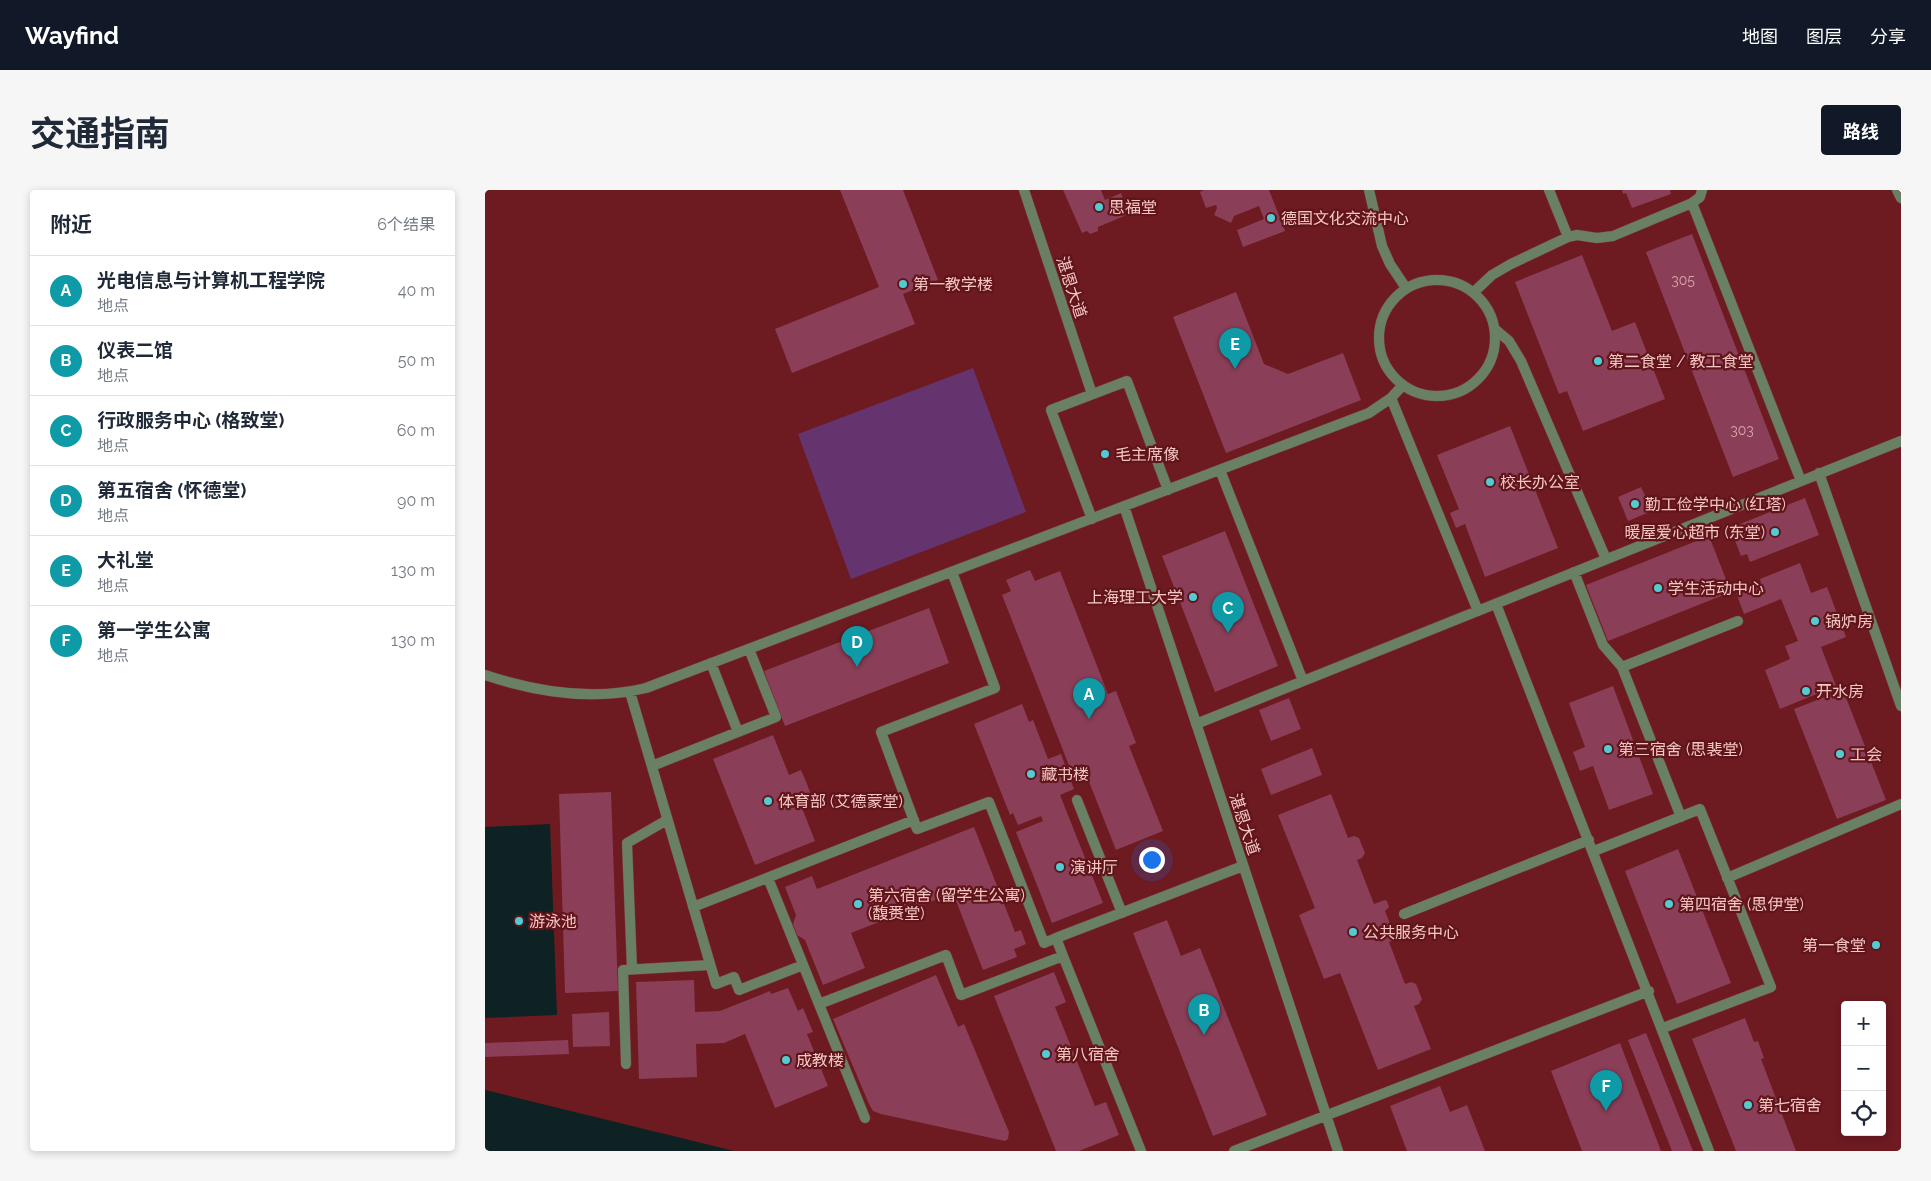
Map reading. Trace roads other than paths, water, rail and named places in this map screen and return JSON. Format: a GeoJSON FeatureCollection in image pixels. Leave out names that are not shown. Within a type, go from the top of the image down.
{"type":"FeatureCollection","features":[{"type":"Feature","properties":{"kind":"lane","name":"湛恩大道"},"geometry":{"type":"LineString","coordinates":[[1024,190],[1092,394]]}},
{"type":"Feature","properties":{"kind":"lane"},"geometry":{"type":"LineString","coordinates":[[1369,190],[1382,246],[1390,264],[1406,288]]}},
{"type":"Feature","properties":{"kind":"lane"},"geometry":{"type":"LineString","coordinates":[[1549,190],[1568,237]]}},
{"type":"Feature","properties":{"kind":"lane"},"geometry":{"type":"LineString","coordinates":[[1475,292],[1499,272],[1568,237],[1577,235],[1597,238],[1613,236],[1692,203],[1700,197],[1702,190]]}},
{"type":"Feature","properties":{"kind":"lane"},"geometry":{"type":"LineString","coordinates":[[1897,190],[1901,198]]}},
{"type":"Feature","properties":{"kind":"lane"},"geometry":{"type":"LineString","coordinates":[[1692,203],[1801,481]]}},
{"type":"Feature","properties":{"kind":"lane"},"geometry":{"type":"LineString","coordinates":[[1429,280],[1454,282],[1475,292],[1489,309],[1496,330],[1494,353],[1486,371],[1473,385],[1455,395],[1437,397],[1419,395],[1402,386],[1386,367],[1379,347],[1380,324],[1390,303],[1406,288],[1429,280]]}},
{"type":"Feature","properties":{"kind":"lane"},"geometry":{"type":"LineString","coordinates":[[1496,330],[1509,341],[1521,362],[1606,559]]}},
{"type":"Feature","properties":{"kind":"lane"},"geometry":{"type":"LineString","coordinates":[[1092,519],[1051,410],[1092,394],[1127,381],[1167,490]]}},
{"type":"Feature","properties":{"kind":"lane"},"geometry":{"type":"LineString","coordinates":[[485,676],[545,691],[589,694],[630,692],[646,688],[1369,412],[1391,398],[1402,386]]}},
{"type":"Feature","properties":{"kind":"lane"},"geometry":{"type":"LineString","coordinates":[[1391,398],[1478,611]]}},
{"type":"Feature","properties":{"kind":"lane"},"geometry":{"type":"LineString","coordinates":[[1196,724],[1901,441]]}},
{"type":"Feature","properties":{"kind":"lane"},"geometry":{"type":"LineString","coordinates":[[1220,470],[1303,681]]}},
{"type":"Feature","properties":{"kind":"lane"},"geometry":{"type":"LineString","coordinates":[[1819,473],[1901,706]]}},
{"type":"Feature","properties":{"kind":"lane","name":"湛恩大道"},"geometry":{"type":"LineString","coordinates":[[1124,506],[1338,1151]]}},
{"type":"Feature","properties":{"kind":"lane"},"geometry":{"type":"LineString","coordinates":[[952,572],[995,688],[881,732],[917,829],[989,802],[1044,943],[1243,866]]}},
{"type":"Feature","properties":{"kind":"lane"},"geometry":{"type":"LineString","coordinates":[[1574,572],[1603,646],[1622,667],[1681,817]]}},
{"type":"Feature","properties":{"kind":"lane"},"geometry":{"type":"LineString","coordinates":[[1496,604],[1649,991],[1709,1151]]}},
{"type":"Feature","properties":{"kind":"lane"},"geometry":{"type":"LineString","coordinates":[[1622,667],[1738,621]]}},
{"type":"Feature","properties":{"kind":"lane"},"geometry":{"type":"LineString","coordinates":[[652,766],[776,717],[749,649]]}},
{"type":"Feature","properties":{"kind":"lane"},"geometry":{"type":"LineString","coordinates":[[711,663],[737,732]]}},
{"type":"Feature","properties":{"kind":"lane"},"geometry":{"type":"LineString","coordinates":[[630,692],[716,984],[734,977],[739,990],[803,965]]}},
{"type":"Feature","properties":{"kind":"lane"},"geometry":{"type":"LineString","coordinates":[[1077,800],[1123,913]]}},
{"type":"Feature","properties":{"kind":"lane"},"geometry":{"type":"LineString","coordinates":[[1727,878],[1901,804]]}},
{"type":"Feature","properties":{"kind":"lane"},"geometry":{"type":"LineString","coordinates":[[1594,851],[1700,809],[1771,987],[1663,1028]]}},
{"type":"Feature","properties":{"kind":"lane"},"geometry":{"type":"LineString","coordinates":[[631,969],[627,843],[667,820]]}},
{"type":"Feature","properties":{"kind":"lane"},"geometry":{"type":"LineString","coordinates":[[693,907],[914,820]]}},
{"type":"Feature","properties":{"kind":"lane"},"geometry":{"type":"LineString","coordinates":[[1404,914],[1589,840]]}},
{"type":"Feature","properties":{"kind":"lane"},"geometry":{"type":"LineString","coordinates":[[768,878],[865,1118]]}},
{"type":"Feature","properties":{"kind":"lane"},"geometry":{"type":"LineString","coordinates":[[1056,938],[1141,1151]]}},
{"type":"Feature","properties":{"kind":"lane"},"geometry":{"type":"LineString","coordinates":[[819,1004],[946,955],[961,995],[1063,956]]}},
{"type":"Feature","properties":{"kind":"lane"},"geometry":{"type":"LineString","coordinates":[[626,1064],[623,970],[710,965]]}},
{"type":"Feature","properties":{"kind":"lane"},"geometry":{"type":"LineString","coordinates":[[1234,1151],[1649,991]]}},
{"type":"Feature","properties":{"kind":"water","name":"游泳池"},"geometry":{"type":"Polygon","coordinates":[[[550,824],[557,1015],[485,1018],[485,827],[550,824]]]}},
{"type":"Feature","properties":{"kind":"water"},"geometry":{"type":"Polygon","coordinates":[[[485,1090],[734,1151],[485,1151],[485,1090]]]}},
{"type":"Feature","properties":{"kind":"place","name":"思福堂"},"geometry":{"type":"Point","coordinates":[1099,207]}},
{"type":"Feature","properties":{"kind":"place","name":"德国文化交流中心"},"geometry":{"type":"Point","coordinates":[1271,218]}},
{"type":"Feature","properties":{"kind":"place","name":"第一教学楼"},"geometry":{"type":"Point","coordinates":[903,284]}},
{"type":"Feature","properties":{"kind":"place","name":"第二食堂 / 教工食堂"},"geometry":{"type":"Point","coordinates":[1598,361]}},
{"type":"Feature","properties":{"kind":"place","name":"大礼堂"},"geometry":{"type":"Point","coordinates":[1235,369]}},
{"type":"Feature","properties":{"kind":"place","name":"毛主席像"},"geometry":{"type":"Point","coordinates":[1105,454]}},
{"type":"Feature","properties":{"kind":"place","name":"校长办公室"},"geometry":{"type":"Point","coordinates":[1490,482]}},
{"type":"Feature","properties":{"kind":"place","name":"勤工俭学中心 (红塔)"},"geometry":{"type":"Point","coordinates":[1635,504]}},
{"type":"Feature","properties":{"kind":"place","name":"暖屋爱心超市 (东堂)"},"geometry":{"type":"Point","coordinates":[1775,532]}},
{"type":"Feature","properties":{"kind":"place","name":"学生活动中心"},"geometry":{"type":"Point","coordinates":[1658,588]}},
{"type":"Feature","properties":{"kind":"place","name":"上海理工大学"},"geometry":{"type":"Point","coordinates":[1193,597]}},
{"type":"Feature","properties":{"kind":"place","name":"锅炉房"},"geometry":{"type":"Point","coordinates":[1815,621]}},
{"type":"Feature","properties":{"kind":"place","name":"行政服务中心 (格致堂)"},"geometry":{"type":"Point","coordinates":[1228,633]}},
{"type":"Feature","properties":{"kind":"place","name":"第五宿舍 (怀德堂)"},"geometry":{"type":"Point","coordinates":[857,667]}},
{"type":"Feature","properties":{"kind":"place","name":"开水房"},"geometry":{"type":"Point","coordinates":[1806,691]}},
{"type":"Feature","properties":{"kind":"place","name":"光电信息与计算机工程学院"},"geometry":{"type":"Point","coordinates":[1089,719]}},
{"type":"Feature","properties":{"kind":"place","name":"第三宿舍 (思裴堂)"},"geometry":{"type":"Point","coordinates":[1608,749]}},
{"type":"Feature","properties":{"kind":"place","name":"工会"},"geometry":{"type":"Point","coordinates":[1840,754]}},
{"type":"Feature","properties":{"kind":"place","name":"藏书楼"},"geometry":{"type":"Point","coordinates":[1031,774]}},
{"type":"Feature","properties":{"kind":"place","name":"体育部 (艾德蒙堂)"},"geometry":{"type":"Point","coordinates":[768,801]}},
{"type":"Feature","properties":{"kind":"place","name":"演讲厅"},"geometry":{"type":"Point","coordinates":[1060,867]}},
{"type":"Feature","properties":{"kind":"place","name":"第六宿舍 (留学生公寓) (馥赉堂)"},"geometry":{"type":"Point","coordinates":[858,904]}},
{"type":"Feature","properties":{"kind":"place","name":"第四宿舍 (思伊堂)"},"geometry":{"type":"Point","coordinates":[1669,904]}},
{"type":"Feature","properties":{"kind":"place","name":"游泳池"},"geometry":{"type":"Point","coordinates":[519,921]}},
{"type":"Feature","properties":{"kind":"place","name":"公共服务中心"},"geometry":{"type":"Point","coordinates":[1353,932]}},
{"type":"Feature","properties":{"kind":"place","name":"第一食堂"},"geometry":{"type":"Point","coordinates":[1876,945]}},
{"type":"Feature","properties":{"kind":"place","name":"仪表二馆"},"geometry":{"type":"Point","coordinates":[1204,1035]}},
{"type":"Feature","properties":{"kind":"place","name":"第八宿舍"},"geometry":{"type":"Point","coordinates":[1046,1054]}},
{"type":"Feature","properties":{"kind":"place","name":"成教楼"},"geometry":{"type":"Point","coordinates":[786,1060]}},
{"type":"Feature","properties":{"kind":"place","name":"第七宿舍"},"geometry":{"type":"Point","coordinates":[1748,1105]}},
{"type":"Feature","properties":{"kind":"place","name":"第一学生公寓"},"geometry":{"type":"Point","coordinates":[1606,1111]}}]}
